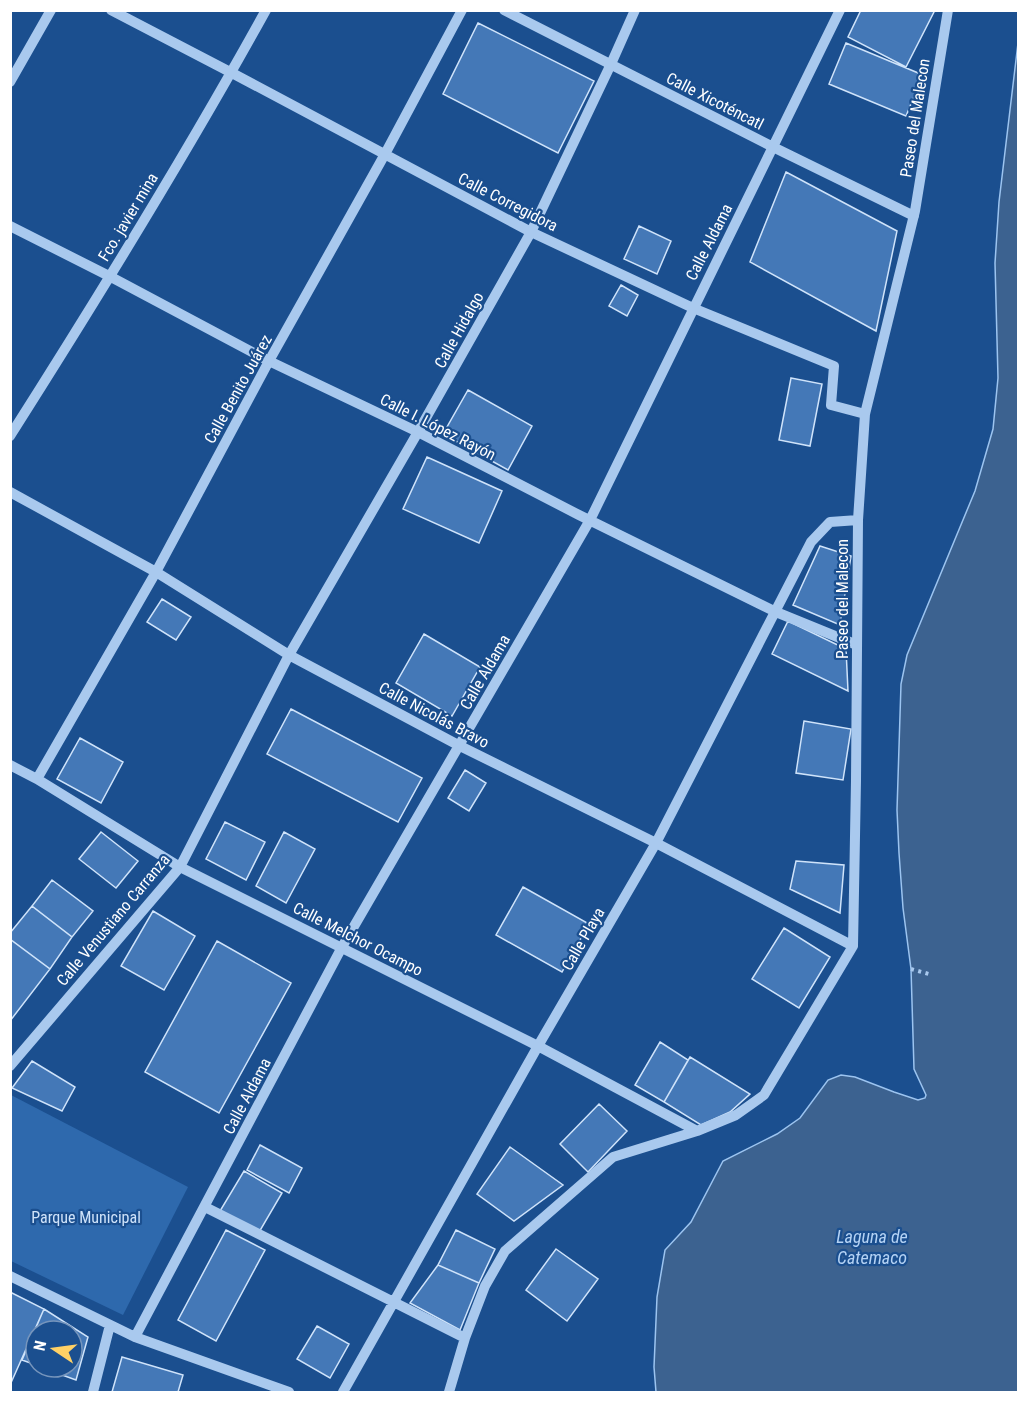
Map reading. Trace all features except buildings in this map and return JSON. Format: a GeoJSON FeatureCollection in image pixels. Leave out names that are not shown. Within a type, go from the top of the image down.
{"type":"FeatureCollection","features":[{"type":"Feature","properties":{"kind":"street"},"geometry":{"type":"LineString","coordinates":[[10,82],[51,10]]}},
{"type":"Feature","properties":{"kind":"street","name":"Calle Corregidora"},"geometry":{"type":"LineString","coordinates":[[111,10],[531,232],[693,308],[834,366],[831,405],[865,414]]}},
{"type":"Feature","properties":{"kind":"street","name":"Fco. javier mina"},"geometry":{"type":"LineString","coordinates":[[10,435],[111,277],[232,73],[266,10]]}},
{"type":"Feature","properties":{"kind":"street","name":"Calle Benito Juárez"},"geometry":{"type":"LineString","coordinates":[[37,780],[156,572],[462,10]]}},
{"type":"Feature","properties":{"kind":"street","name":"Calle Xicoténcatl"},"geometry":{"type":"LineString","coordinates":[[504,10],[914,216]]}},
{"type":"Feature","properties":{"kind":"street","name":"Calle Hidalgo"},"geometry":{"type":"LineString","coordinates":[[290,655],[531,232],[635,10]]}},
{"type":"Feature","properties":{"kind":"street","name":"Calle Aldama"},"geometry":{"type":"LineString","coordinates":[[135,1337],[342,947],[590,520],[840,10]]}},
{"type":"Feature","properties":{"kind":"street","name":"Paseo del Malecon"},"geometry":{"type":"LineString","coordinates":[[449,1392],[465,1338],[486,1286],[506,1251],[613,1157],[697,1131],[736,1115],[764,1095],[853,946],[858,520],[865,414],[914,216],[948,10]]}},
{"type":"Feature","properties":{"kind":"street","name":"Calle I. López Rayón"},"geometry":{"type":"LineString","coordinates":[[10,226],[269,361],[418,432],[590,520],[776,612],[857,645]]}},
{"type":"Feature","properties":{"kind":"street","name":"Calle Nicolás Bravo"},"geometry":{"type":"LineString","coordinates":[[10,492],[156,572],[290,655],[459,746],[656,843],[853,946]]}},
{"type":"Feature","properties":{"kind":"street","name":"Calle Playa"},"geometry":{"type":"LineString","coordinates":[[343,1392],[538,1046],[656,843],[811,542],[830,522],[858,520]]}},
{"type":"Feature","properties":{"kind":"street","name":"Calle Venustiano Carranza"},"geometry":{"type":"LineString","coordinates":[[10,1066],[180,867],[290,655]]}},
{"type":"Feature","properties":{"kind":"street","name":"Calle Melchor Ocampo"},"geometry":{"type":"LineString","coordinates":[[10,765],[180,867],[538,1046],[697,1131]]}},
{"type":"Feature","properties":{"kind":"street"},"geometry":{"type":"LineString","coordinates":[[205,1207],[465,1338]]}},
{"type":"Feature","properties":{"kind":"street"},"geometry":{"type":"LineString","coordinates":[[10,1276],[135,1337],[289,1392]]}},
{"type":"Feature","properties":{"kind":"street"},"geometry":{"type":"LineString","coordinates":[[93,1392],[110,1325]]}},
{"type":"Feature","properties":{"kind":"path"},"geometry":{"type":"LineString","coordinates":[[911,969],[929,974]]}},
{"type":"Feature","properties":{"kind":"green space","name":"Parque Municipal"},"geometry":{"type":"Polygon","coordinates":[[[11,1095],[188,1187],[123,1315],[11,1261],[11,1095]]]}},
{"type":"Feature","properties":{"kind":"water","name":"Laguna de Catemaco"},"geometry":{"type":"Polygon","coordinates":[[[1018,43],[1018,1392],[656,1392],[654,1367],[657,1297],[665,1250],[691,1222],[723,1161],[777,1134],[800,1118],[828,1080],[841,1075],[855,1077],[918,1100],[925,1098],[926,1095],[914,1069],[911,969],[899,853],[897,810],[901,684],[907,655],[975,491],[993,429],[998,378],[995,263],[999,202],[1018,43]]]}}]}
